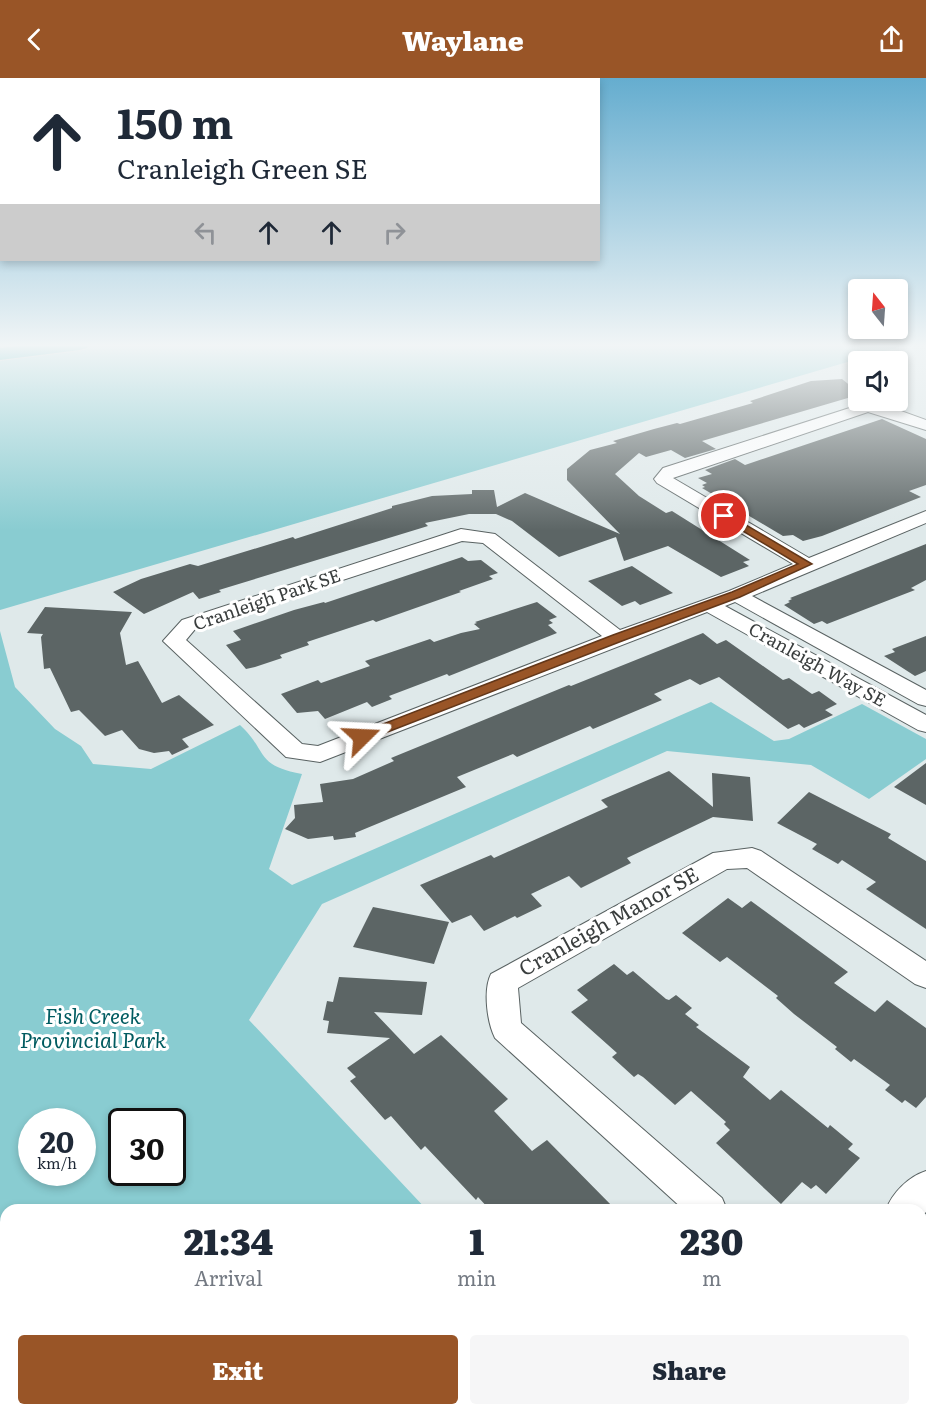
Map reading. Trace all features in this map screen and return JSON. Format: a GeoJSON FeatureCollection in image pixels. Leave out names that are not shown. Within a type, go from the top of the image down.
{"type":"FeatureCollection","features":[{"type":"Feature","properties":{"kind":"street"},"geometry":{"type":"LineString","coordinates":[[806,564],[663,479],[669,472],[867,407],[876,407],[926,425]]}},
{"type":"Feature","properties":{"kind":"street","name":"Cranleigh Park SE"},"geometry":{"type":"LineString","coordinates":[[617,638],[488,538],[461,535],[189,624],[174,641],[295,751],[320,754],[617,638],[736,595],[926,516]]}},
{"type":"Feature","properties":{"kind":"street","name":"Cranleigh Way SE"},"geometry":{"type":"LineString","coordinates":[[736,595],[926,699]]}},
{"type":"Feature","properties":{"kind":"street","name":"Cranleigh Way SE"},"geometry":{"type":"LineString","coordinates":[[709,605],[926,725]]}},
{"type":"Feature","properties":{"kind":"street","name":"Cranleigh Manor SE"},"geometry":{"type":"LineString","coordinates":[[702,1204],[506,1029],[502,982],[722,860],[752,858],[926,976]]}},
{"type":"Feature","properties":{"kind":"street"},"geometry":{"type":"LineString","coordinates":[[910,1204],[926,1187]]}},
{"type":"Feature","properties":{"kind":"green space"},"geometry":{"type":"Polygon","coordinates":[[[0,406],[696,406],[0,610],[0,406]]]}},
{"type":"Feature","properties":{"kind":"green space","name":"Fish Creek Provincial Park"},"geometry":{"type":"Polygon","coordinates":[[[0,631],[15,687],[55,729],[81,746],[93,764],[151,769],[240,725],[269,762],[302,774],[269,869],[292,885],[711,702],[774,741],[789,739],[862,704],[926,739],[926,759],[869,799],[811,765],[667,751],[322,904],[249,1020],[421,1204],[0,1204],[0,631]]]}},
{"type":"Feature","properties":{"kind":"building"},"geometry":{"type":"Polygon","coordinates":[[[741,406],[819,406],[702,441],[716,449],[685,458],[671,450],[646,457],[639,453],[615,474],[639,496],[666,513],[672,511],[750,560],[743,562],[749,566],[721,577],[668,546],[624,561],[616,537],[559,557],[512,521],[496,514],[469,514],[425,523],[428,526],[219,590],[221,592],[199,599],[193,592],[144,614],[113,592],[141,579],[190,564],[198,566],[293,537],[295,539],[392,508],[392,506],[432,496],[472,494],[472,490],[494,490],[497,507],[525,493],[620,534],[567,480],[567,469],[590,450],[677,423],[741,406]]]}},
{"type":"Feature","properties":{"kind":"building"},"geometry":{"type":"Polygon","coordinates":[[[882,419],[926,439],[926,485],[909,491],[921,497],[822,536],[803,541],[793,535],[783,536],[702,488],[705,487],[702,485],[707,483],[698,478],[712,474],[705,470],[735,459],[745,465],[882,419]]]}},
{"type":"Feature","properties":{"kind":"building"},"geometry":{"type":"Polygon","coordinates":[[[926,544],[926,580],[911,588],[915,590],[827,624],[822,621],[814,624],[784,605],[790,602],[788,601],[792,599],[790,598],[926,544]]]}},
{"type":"Feature","properties":{"kind":"building"},"geometry":{"type":"Polygon","coordinates":[[[462,557],[468,561],[481,560],[498,573],[489,576],[493,579],[459,591],[461,592],[376,622],[373,620],[307,642],[309,645],[280,655],[282,658],[255,667],[246,669],[226,645],[241,640],[233,631],[462,557]]]}},
{"type":"Feature","properties":{"kind":"building"},"geometry":{"type":"Polygon","coordinates":[[[632,566],[673,593],[640,605],[635,601],[622,606],[588,581],[632,566]]]}},
{"type":"Feature","properties":{"kind":"building"},"geometry":{"type":"Polygon","coordinates":[[[537,602],[557,617],[549,620],[553,623],[548,625],[557,633],[449,676],[447,674],[389,696],[392,699],[372,707],[367,702],[325,719],[318,711],[297,713],[281,694],[318,680],[321,683],[370,666],[365,661],[430,639],[434,642],[480,629],[474,624],[477,623],[475,622],[537,602]]]}},
{"type":"Feature","properties":{"kind":"building"},"geometry":{"type":"Polygon","coordinates":[[[45,607],[132,612],[120,633],[126,665],[138,661],[162,703],[179,695],[214,725],[182,739],[189,747],[172,755],[169,751],[154,753],[139,749],[122,730],[105,736],[79,710],[71,712],[50,668],[44,669],[41,637],[43,634],[27,633],[45,607]]]}},
{"type":"Feature","properties":{"kind":"building"},"geometry":{"type":"Polygon","coordinates":[[[703,633],[717,644],[726,640],[783,680],[789,678],[812,694],[819,691],[837,704],[825,710],[833,715],[804,728],[799,724],[788,729],[719,677],[700,685],[690,679],[654,694],[662,700],[593,729],[590,726],[517,757],[513,754],[457,777],[466,787],[355,833],[356,837],[334,840],[333,836],[308,839],[285,829],[295,818],[294,805],[323,802],[320,784],[353,779],[394,761],[391,758],[703,633]]]}},
{"type":"Feature","properties":{"kind":"building"},"geometry":{"type":"Polygon","coordinates":[[[926,636],[926,671],[915,676],[884,656],[895,652],[892,649],[926,636]]]}},
{"type":"Feature","properties":{"kind":"building"},"geometry":{"type":"Polygon","coordinates":[[[926,763],[926,805],[894,787],[926,763]]]}},
{"type":"Feature","properties":{"kind":"building"},"geometry":{"type":"Polygon","coordinates":[[[669,771],[713,807],[712,773],[750,777],[753,821],[713,817],[627,858],[631,863],[581,888],[569,876],[531,894],[542,906],[484,931],[471,915],[452,923],[420,885],[491,855],[494,858],[608,807],[601,800],[669,771]]]}},
{"type":"Feature","properties":{"kind":"building"},"geometry":{"type":"Polygon","coordinates":[[[809,792],[891,834],[888,838],[926,861],[926,929],[866,889],[876,882],[842,860],[838,864],[812,849],[817,844],[777,823],[809,792]]]}},
{"type":"Feature","properties":{"kind":"building"},"geometry":{"type":"Polygon","coordinates":[[[728,898],[742,908],[751,901],[848,972],[834,983],[875,1012],[887,1000],[926,1028],[926,1097],[916,1108],[905,1100],[902,1103],[885,1090],[890,1085],[854,1059],[851,1062],[835,1049],[837,1047],[776,998],[778,996],[727,957],[720,962],[682,933],[728,898]]]}},
{"type":"Feature","properties":{"kind":"building"},"geometry":{"type":"Polygon","coordinates":[[[373,907],[449,922],[434,964],[353,947],[373,907]]]}},
{"type":"Feature","properties":{"kind":"building"},"geometry":{"type":"Polygon","coordinates":[[[614,964],[627,975],[633,971],[666,999],[669,1000],[676,995],[692,1008],[685,1014],[699,1025],[696,1027],[750,1067],[743,1077],[770,1100],[781,1090],[828,1128],[830,1125],[853,1144],[848,1149],[860,1158],[826,1194],[816,1185],[811,1189],[802,1182],[781,1204],[716,1143],[730,1130],[724,1124],[726,1122],[691,1091],[675,1105],[643,1077],[638,1074],[634,1077],[612,1057],[617,1053],[571,1012],[588,1000],[577,990],[614,964]]]}},
{"type":"Feature","properties":{"kind":"building"},"geometry":{"type":"Polygon","coordinates":[[[339,977],[427,982],[422,1015],[374,1012],[414,1054],[441,1035],[508,1099],[494,1111],[532,1151],[547,1140],[610,1204],[484,1204],[478,1197],[476,1200],[425,1146],[421,1150],[391,1116],[385,1120],[350,1081],[356,1077],[347,1068],[390,1038],[327,1033],[329,1021],[323,1020],[327,1001],[333,1002],[339,977]]]}},
{"type":"Feature","properties":{"kind":"route"},"geometry":{"type":"LineString","coordinates":[[362,737],[617,638],[736,595],[806,564],[724,516]]}}]}
